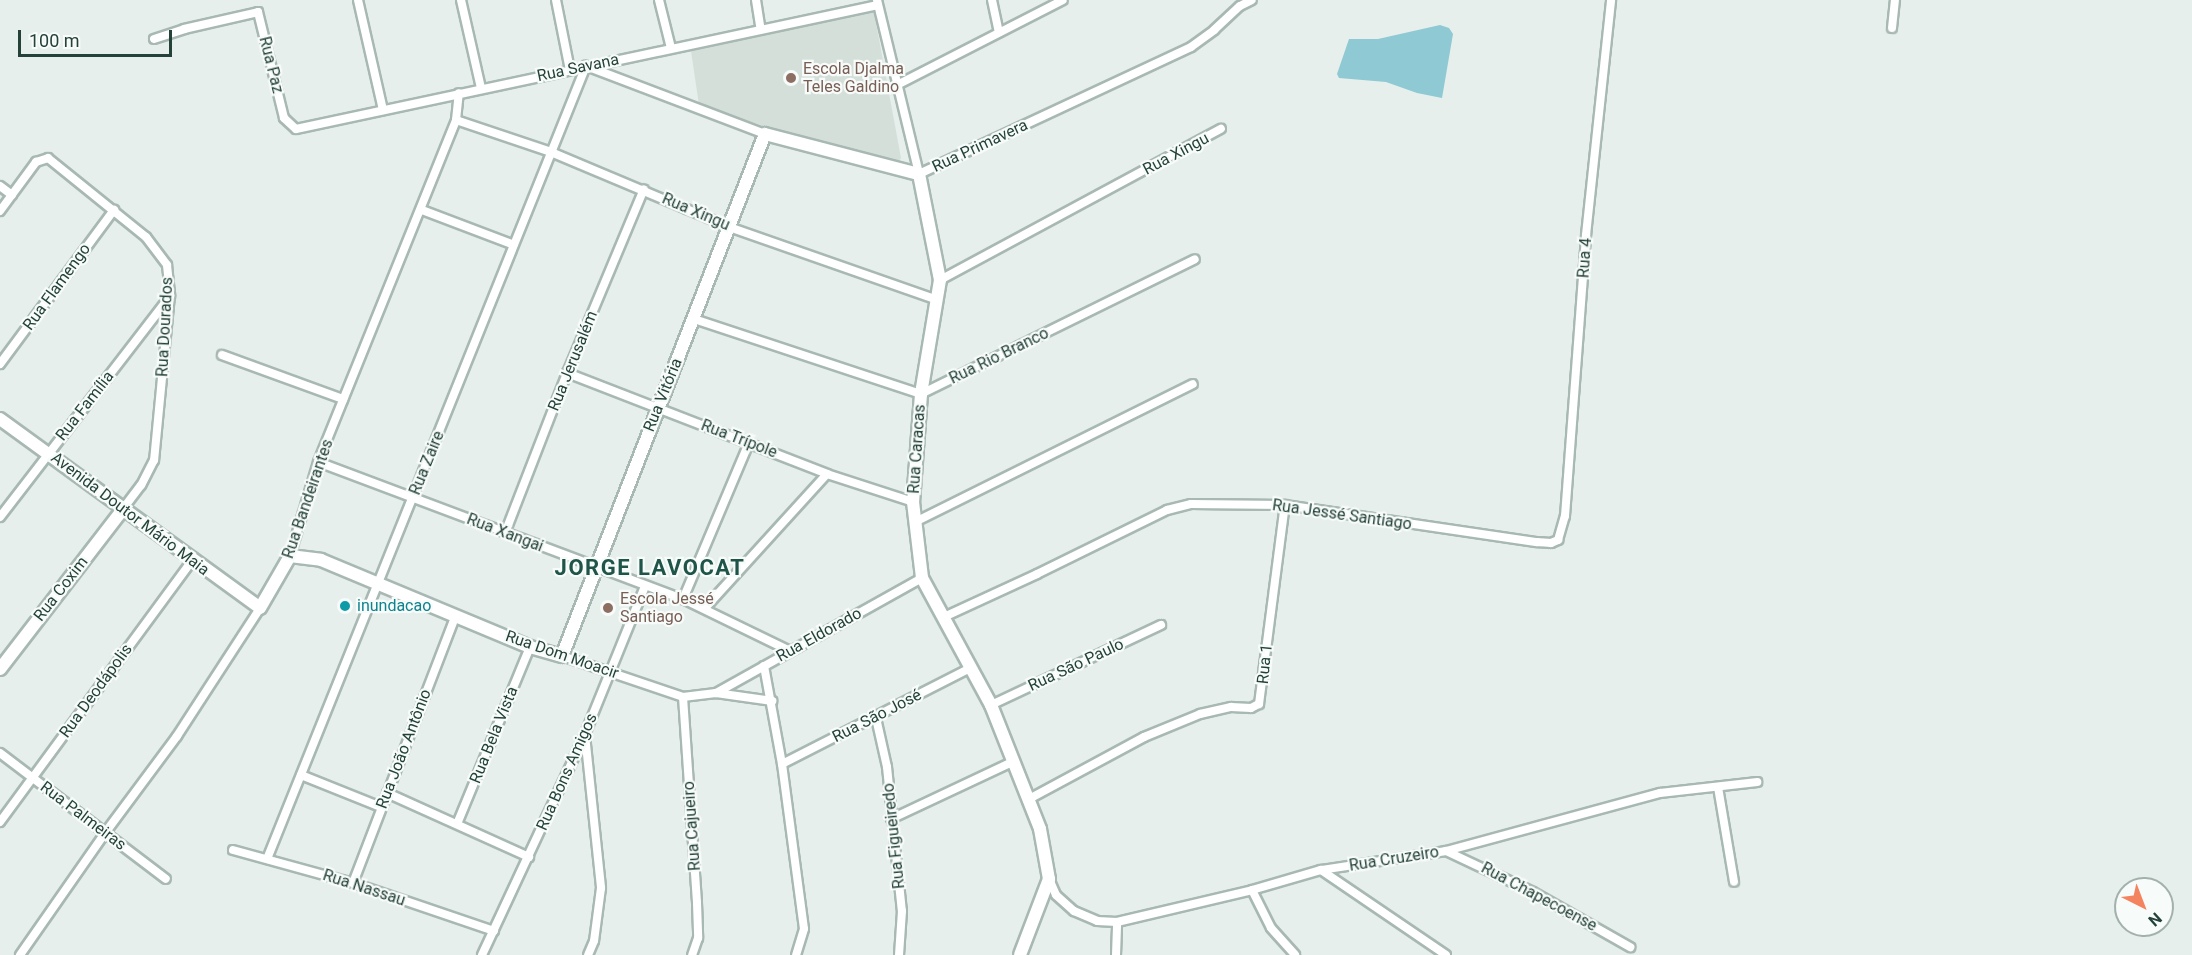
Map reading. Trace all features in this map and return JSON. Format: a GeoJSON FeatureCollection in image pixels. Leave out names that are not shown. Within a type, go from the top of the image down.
{"type":"FeatureCollection","features":[{"type":"Feature","properties":{"kind":"street"},"geometry":{"type":"LineString","coordinates":[[358,0],[383,110]]}},
{"type":"Feature","properties":{"kind":"street"},"geometry":{"type":"LineString","coordinates":[[461,0],[481,88]]}},
{"type":"Feature","properties":{"kind":"street"},"geometry":{"type":"LineString","coordinates":[[556,0],[570,70]]}},
{"type":"Feature","properties":{"kind":"street"},"geometry":{"type":"LineString","coordinates":[[659,0],[671,48]]}},
{"type":"Feature","properties":{"kind":"street"},"geometry":{"type":"LineString","coordinates":[[756,0],[761,30]]}},
{"type":"Feature","properties":{"kind":"street"},"geometry":{"type":"LineString","coordinates":[[992,0],[999,32]]}},
{"type":"Feature","properties":{"kind":"street"},"geometry":{"type":"LineString","coordinates":[[897,85],[1063,0]]}},
{"type":"Feature","properties":{"kind":"street","name":"Rua Primavera"},"geometry":{"type":"LineString","coordinates":[[586,66],[765,134],[920,174],[1191,47],[1240,6],[1252,0]]}},
{"type":"Feature","properties":{"kind":"street","name":"Rua 4"},"geometry":{"type":"LineString","coordinates":[[1565,516],[1587,223],[1611,0]]}},
{"type":"Feature","properties":{"kind":"street"},"geometry":{"type":"LineString","coordinates":[[1892,28],[1895,0]]}},
{"type":"Feature","properties":{"kind":"street","name":"Rua Savana"},"geometry":{"type":"LineString","coordinates":[[284,118],[296,129],[761,30],[877,2]]}},
{"type":"Feature","properties":{"kind":"street","name":"Rua Caracas"},"geometry":{"type":"LineString","coordinates":[[877,2],[920,174],[940,280],[921,394],[913,502],[922,578],[991,705],[1040,829],[1049,879]]}},
{"type":"Feature","properties":{"kind":"street","name":"Rua Paz"},"geometry":{"type":"LineString","coordinates":[[154,39],[184,29],[258,12],[284,118]]}},
{"type":"Feature","properties":{"kind":"street","name":"Rua Zaire"},"geometry":{"type":"LineString","coordinates":[[267,859],[586,66]]}},
{"type":"Feature","properties":{"kind":"street","name":"Rua Bandeirantes"},"geometry":{"type":"LineString","coordinates":[[20,955],[105,832],[177,736],[291,556],[318,462],[422,210],[456,120],[459,93]]}},
{"type":"Feature","properties":{"kind":"street","name":"Rua Xingu"},"geometry":{"type":"LineString","coordinates":[[456,120],[551,152],[644,189],[729,227],[938,300]]}},
{"type":"Feature","properties":{"kind":"street","name":"Rua Xingu"},"geometry":{"type":"LineString","coordinates":[[940,280],[1221,129]]}},
{"type":"Feature","properties":{"kind":"street","name":"Rua Vitória"},"geometry":{"type":"LineString","coordinates":[[562,656],[765,134]]}},
{"type":"Feature","properties":{"kind":"street","name":"Rua Dourados"},"geometry":{"type":"LineString","coordinates":[[12,195],[36,162],[44,158],[52,160],[114,210],[162,256],[170,273],[170,295],[154,460],[141,485],[123,509]]}},
{"type":"Feature","properties":{"kind":"street"},"geometry":{"type":"LineString","coordinates":[[0,186],[12,195],[0,211]]}},
{"type":"Feature","properties":{"kind":"street","name":"Rua Jerusalém"},"geometry":{"type":"LineString","coordinates":[[505,533],[567,373],[644,189]]}},
{"type":"Feature","properties":{"kind":"street","name":"Rua Flamengo"},"geometry":{"type":"LineString","coordinates":[[0,364],[114,210]]}},
{"type":"Feature","properties":{"kind":"street"},"geometry":{"type":"LineString","coordinates":[[422,210],[514,245]]}},
{"type":"Feature","properties":{"kind":"street","name":"Rua Rio Branco"},"geometry":{"type":"LineString","coordinates":[[921,394],[1195,259]]}},
{"type":"Feature","properties":{"kind":"street","name":"Rua Família"},"geometry":{"type":"LineString","coordinates":[[0,517],[170,295]]}},
{"type":"Feature","properties":{"kind":"street"},"geometry":{"type":"LineString","coordinates":[[694,319],[921,394]]}},
{"type":"Feature","properties":{"kind":"street"},"geometry":{"type":"LineString","coordinates":[[222,355],[343,399]]}},
{"type":"Feature","properties":{"kind":"street","name":"Rua Trípole"},"geometry":{"type":"LineString","coordinates":[[567,373],[828,474],[913,502]]}},
{"type":"Feature","properties":{"kind":"street"},"geometry":{"type":"LineString","coordinates":[[915,522],[1193,384]]}},
{"type":"Feature","properties":{"kind":"street","name":"Avenida Doutor Mário Maia"},"geometry":{"type":"LineString","coordinates":[[0,419],[192,561],[260,608]]}},
{"type":"Feature","properties":{"kind":"street"},"geometry":{"type":"LineString","coordinates":[[683,599],[749,443]]}},
{"type":"Feature","properties":{"kind":"street","name":"Rua Xangai"},"geometry":{"type":"LineString","coordinates":[[318,462],[683,599],[788,650]]}},
{"type":"Feature","properties":{"kind":"street"},"geometry":{"type":"LineString","coordinates":[[705,608],[828,474]]}},
{"type":"Feature","properties":{"kind":"street","name":"Rua Jessé Santiago"},"geometry":{"type":"LineString","coordinates":[[944,617],[1174,508],[1198,504],[1285,505],[1551,543],[1561,537],[1565,516]]}},
{"type":"Feature","properties":{"kind":"street","name":"Rua 1"},"geometry":{"type":"LineString","coordinates":[[1029,799],[1148,736],[1213,710],[1239,706],[1251,708],[1261,702],[1285,505]]}},
{"type":"Feature","properties":{"kind":"street","name":"Rua Coxim"},"geometry":{"type":"LineString","coordinates":[[0,669],[123,509]]}},
{"type":"Feature","properties":{"kind":"street","name":"Rua Dom Moacir"},"geometry":{"type":"LineString","coordinates":[[291,556],[321,560],[530,647],[610,671],[683,697],[716,693],[772,701]]}},
{"type":"Feature","properties":{"kind":"street","name":"Rua Deodápolis"},"geometry":{"type":"LineString","coordinates":[[0,822],[192,561]]}},
{"type":"Feature","properties":{"kind":"street","name":"Rua Eldorado"},"geometry":{"type":"LineString","coordinates":[[716,693],[788,650],[922,578]]}},
{"type":"Feature","properties":{"kind":"street","name":"Rua Bons Amigos"},"geometry":{"type":"LineString","coordinates":[[482,955],[585,734],[645,586]]}},
{"type":"Feature","properties":{"kind":"street","name":"Rua João Antônio"},"geometry":{"type":"LineString","coordinates":[[353,883],[456,615]]}},
{"type":"Feature","properties":{"kind":"street","name":"Rua São Paulo"},"geometry":{"type":"LineString","coordinates":[[991,705],[1161,625]]}},
{"type":"Feature","properties":{"kind":"street","name":"Rua Bela Vista"},"geometry":{"type":"LineString","coordinates":[[457,824],[530,647]]}},
{"type":"Feature","properties":{"kind":"street"},"geometry":{"type":"LineString","coordinates":[[764,666],[782,764],[804,929],[796,955]]}},
{"type":"Feature","properties":{"kind":"street","name":"Rua São José"},"geometry":{"type":"LineString","coordinates":[[782,764],[972,668]]}},
{"type":"Feature","properties":{"kind":"street","name":"Rua Cajueiro"},"geometry":{"type":"LineString","coordinates":[[683,697],[698,938],[692,955]]}},
{"type":"Feature","properties":{"kind":"street","name":"Rua Figueiredo"},"geometry":{"type":"LineString","coordinates":[[876,718],[887,767],[902,911],[899,955]]}},
{"type":"Feature","properties":{"kind":"street"},"geometry":{"type":"LineString","coordinates":[[585,734],[601,888],[594,940],[588,955]]}},
{"type":"Feature","properties":{"kind":"street","name":"Rua Palmeiras"},"geometry":{"type":"LineString","coordinates":[[0,753],[166,879]]}},
{"type":"Feature","properties":{"kind":"street"},"geometry":{"type":"LineString","coordinates":[[891,819],[1014,761]]}},
{"type":"Feature","properties":{"kind":"street"},"geometry":{"type":"LineString","coordinates":[[301,775],[381,807]]}},
{"type":"Feature","properties":{"kind":"street","name":"Rua Cruzeiro"},"geometry":{"type":"LineString","coordinates":[[1049,879],[1056,895],[1074,911],[1096,921],[1117,922],[1252,890],[1321,870],[1446,851],[1651,795],[1757,782]]}},
{"type":"Feature","properties":{"kind":"street"},"geometry":{"type":"LineString","coordinates":[[1718,787],[1734,882]]}},
{"type":"Feature","properties":{"kind":"street"},"geometry":{"type":"LineString","coordinates":[[387,793],[529,857]]}},
{"type":"Feature","properties":{"kind":"street","name":"Rua Nassau"},"geometry":{"type":"LineString","coordinates":[[233,850],[353,883],[494,931]]}},
{"type":"Feature","properties":{"kind":"street","name":"Rua Chapecoense"},"geometry":{"type":"LineString","coordinates":[[1446,851],[1533,892],[1630,947]]}},
{"type":"Feature","properties":{"kind":"street"},"geometry":{"type":"LineString","coordinates":[[1321,870],[1446,955]]}},
{"type":"Feature","properties":{"kind":"street"},"geometry":{"type":"LineString","coordinates":[[1020,955],[1049,879]]}},
{"type":"Feature","properties":{"kind":"street"},"geometry":{"type":"LineString","coordinates":[[1252,890],[1271,928],[1295,955]]}},
{"type":"Feature","properties":{"kind":"street"},"geometry":{"type":"LineString","coordinates":[[1116,955],[1117,922]]}},
{"type":"Feature","properties":{"kind":"shaded area","name":"Escola Djalma Teles Galdino"},"geometry":{"type":"Polygon","coordinates":[[[874,12],[901,158],[894,168],[699,105],[691,51],[874,12]]]}},
{"type":"Feature","properties":{"kind":"water"},"geometry":{"type":"Polygon","coordinates":[[[1440,25],[1449,28],[1453,34],[1442,98],[1417,93],[1386,82],[1339,78],[1337,74],[1349,39],[1378,39],[1440,25]]]}},
{"type":"Feature","properties":{"kind":"place","name":"Escola Djalma Teles Galdino"},"geometry":{"type":"Point","coordinates":[791,78]}},
{"type":"Feature","properties":{"kind":"place","name":"inundacao"},"geometry":{"type":"Point","coordinates":[345,606]}},
{"type":"Feature","properties":{"kind":"place","name":"Escola Jessé Santiago"},"geometry":{"type":"Point","coordinates":[608,608]}},
{"type":"Feature","properties":{"kind":"district","name":"JORGE LAVOCAT"},"geometry":{"type":"Point","coordinates":[650,568]}}]}
